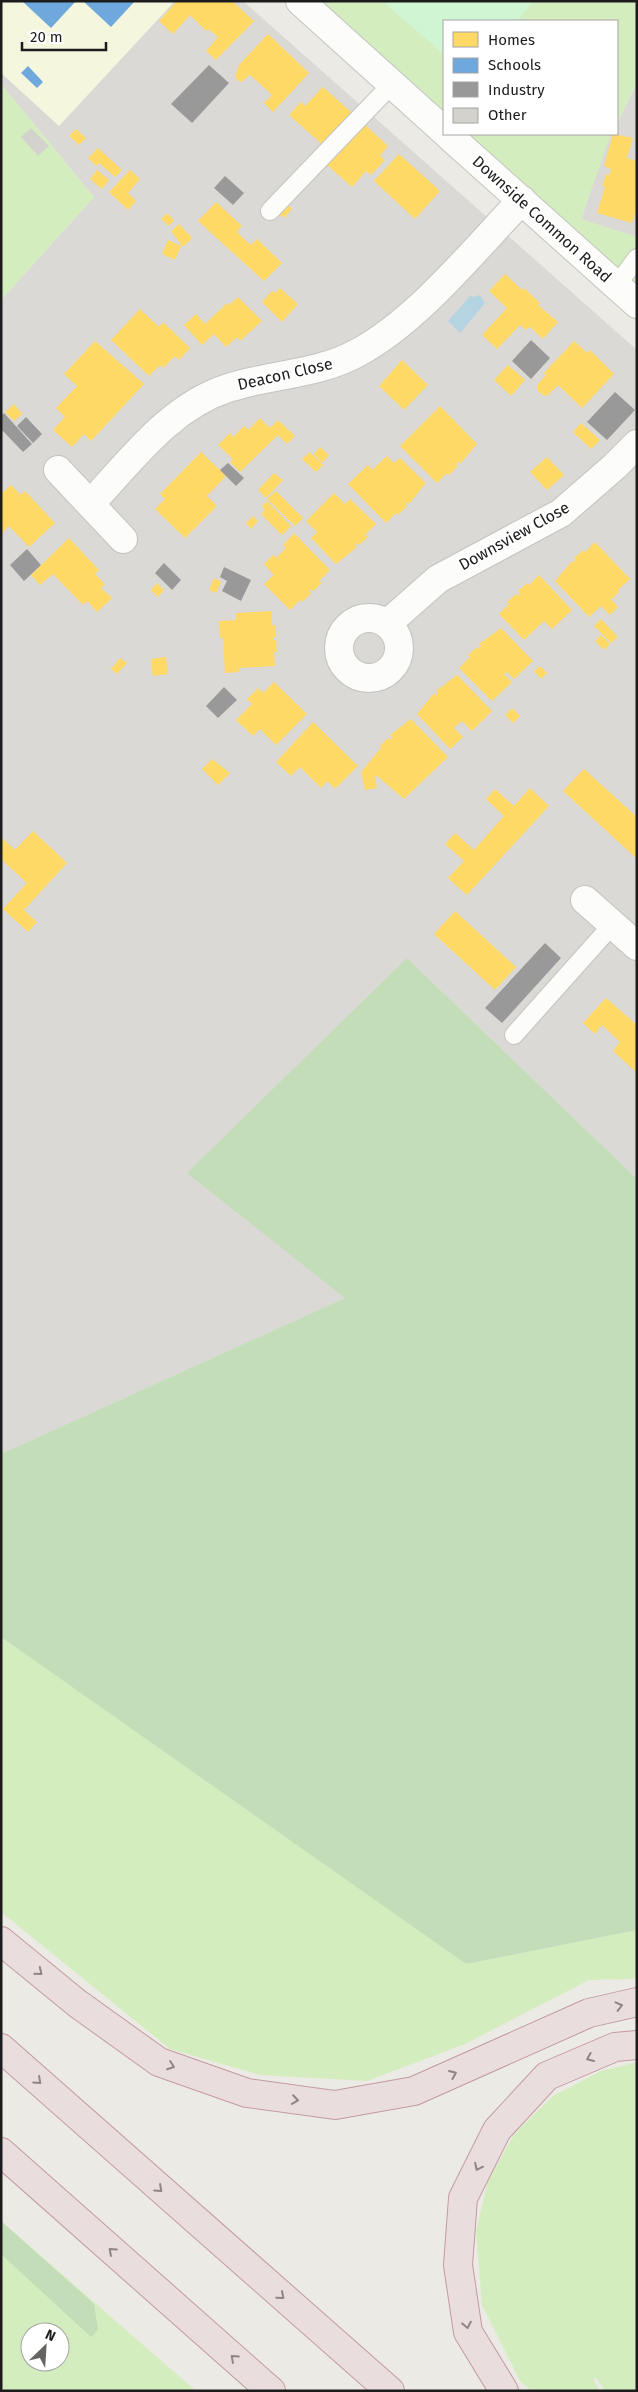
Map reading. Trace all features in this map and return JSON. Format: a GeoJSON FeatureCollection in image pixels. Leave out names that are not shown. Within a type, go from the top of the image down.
{"type":"FeatureCollection","features":[{"type":"Feature","properties":{"kind":"highway"},"geometry":{"type":"LineString","coordinates":[[1,1941],[78,2004],[159,2062],[247,2093],[335,2105],[414,2091],[589,2014],[637,2002]]}},
{"type":"Feature","properties":{"kind":"highway"},"geometry":{"type":"LineString","coordinates":[[504,2391],[468,2332],[458,2265],[463,2198],[497,2130],[547,2076],[615,2047],[637,2046]]}},
{"type":"Feature","properties":{"kind":"highway"},"geometry":{"type":"LineString","coordinates":[[1,2048],[390,2391]]}},
{"type":"Feature","properties":{"kind":"highway"},"geometry":{"type":"LineString","coordinates":[[1,2152],[270,2391]]}},
{"type":"Feature","properties":{"kind":"street","name":"Downside Common Road"},"geometry":{"type":"LineString","coordinates":[[300,1],[443,130]]}},
{"type":"Feature","properties":{"kind":"street","name":"Downside Common Road"},"geometry":{"type":"LineString","coordinates":[[448,135],[637,304]]}},
{"type":"Feature","properties":{"kind":"street","name":"Deacon Close"},"geometry":{"type":"LineString","coordinates":[[90,504],[160,429],[174,417],[207,396],[246,383],[336,364],[374,343],[415,311],[522,200]]}},
{"type":"Feature","properties":{"kind":"street","name":"Downsview Close"},"geometry":{"type":"LineString","coordinates":[[388,623],[438,579],[561,513],[615,466],[637,444]]}},
{"type":"Feature","properties":{"kind":"street"},"geometry":{"type":"LineString","coordinates":[[58,470],[123,539]]}},
{"type":"Feature","properties":{"kind":"street"},"geometry":{"type":"LineString","coordinates":[[585,900],[637,946]]}},
{"type":"Feature","properties":{"kind":"lane"},"geometry":{"type":"LineString","coordinates":[[270,211],[391,84]]}},
{"type":"Feature","properties":{"kind":"lane"},"geometry":{"type":"LineString","coordinates":[[616,286],[637,258]]}},
{"type":"Feature","properties":{"kind":"lane"},"geometry":{"type":"LineString","coordinates":[[514,1035],[613,924]]}},
{"type":"Feature","properties":{"kind":"shaded area"},"geometry":{"type":"Polygon","coordinates":[[[1,1],[243,1],[637,350],[637,1179],[407,958],[345,1298],[1,1454],[1,300],[94,197],[1,84],[1,1]]]}},
{"type":"Feature","properties":{"kind":"shaded area"},"geometry":{"type":"Polygon","coordinates":[[[1,1],[175,1],[59,126],[1,73],[1,1]]]}},
{"type":"Feature","properties":{"kind":"shaded area"},"geometry":{"type":"Polygon","coordinates":[[[637,83],[637,237],[581,220],[611,135],[618,135],[618,121],[637,83]]]}},
{"type":"Feature","properties":{"kind":"green space"},"geometry":{"type":"Polygon","coordinates":[[[318,1],[637,1],[637,83],[618,121],[618,20],[443,20],[443,114],[318,1]]]}},
{"type":"Feature","properties":{"kind":"green space"},"geometry":{"type":"Polygon","coordinates":[[[382,1],[534,1],[518,20],[443,20],[443,53],[382,1]]]}},
{"type":"Feature","properties":{"kind":"green space"},"geometry":{"type":"Polygon","coordinates":[[[1,84],[94,197],[1,300],[1,84]]]}},
{"type":"Feature","properties":{"kind":"green space"},"geometry":{"type":"Polygon","coordinates":[[[466,135],[611,135],[581,219],[637,237],[637,288],[466,135]]]}},
{"type":"Feature","properties":{"kind":"green space"},"geometry":{"type":"Polygon","coordinates":[[[407,958],[637,1179],[637,1930],[466,1964],[1,1637],[1,1454],[345,1298],[187,1173],[407,958]]]}},
{"type":"Feature","properties":{"kind":"green space"},"geometry":{"type":"Polygon","coordinates":[[[1,1637],[466,1964],[637,1930],[637,1979],[589,1980],[465,2044],[367,2081],[260,2075],[170,2049],[1,1912],[1,1637]]]}},
{"type":"Feature","properties":{"kind":"green space"},"geometry":{"type":"Polygon","coordinates":[[[637,2062],[637,2391],[605,2391],[596,2378],[593,2379],[600,2391],[531,2391],[520,2381],[482,2305],[476,2231],[488,2180],[515,2133],[553,2096],[601,2071],[637,2062]]]}},
{"type":"Feature","properties":{"kind":"green space"},"geometry":{"type":"Polygon","coordinates":[[[1,2221],[196,2391],[1,2391],[1,2221]]]}},
{"type":"Feature","properties":{"kind":"green space"},"geometry":{"type":"Polygon","coordinates":[[[1,2221],[94,2304],[98,2330],[91,2337],[1,2254],[1,2221]]]}},
{"type":"Feature","properties":{"kind":"water"},"geometry":{"type":"Polygon","coordinates":[[[471,295],[473,297],[480,295],[485,303],[460,333],[448,321],[471,295]]]}},
{"type":"Feature","properties":{"kind":"building: Homes"},"geometry":{"type":"Polygon","coordinates":[[[177,1],[232,1],[254,21],[216,60],[206,51],[218,37],[208,29],[206,31],[190,15],[173,34],[159,21],[177,1]]]}},
{"type":"Feature","properties":{"kind":"building: Homes"},"geometry":{"type":"Polygon","coordinates":[[[268,34],[309,73],[273,112],[264,103],[272,95],[250,75],[241,82],[235,76],[239,65],[268,34]]]}},
{"type":"Feature","properties":{"kind":"building: Homes"},"geometry":{"type":"Polygon","coordinates":[[[323,87],[352,113],[323,145],[289,115],[301,102],[305,106],[323,87]]]}},
{"type":"Feature","properties":{"kind":"building: Homes"},"geometry":{"type":"Polygon","coordinates":[[[364,124],[388,146],[380,156],[385,160],[371,175],[366,171],[352,187],[327,165],[364,124]]]}},
{"type":"Feature","properties":{"kind":"building: Homes"},"geometry":{"type":"Polygon","coordinates":[[[76,129],[86,138],[79,145],[69,136],[76,129]]]}},
{"type":"Feature","properties":{"kind":"building: Homes"},"geometry":{"type":"Polygon","coordinates":[[[613,135],[633,138],[627,158],[637,161],[637,209],[632,223],[597,213],[605,187],[602,186],[606,174],[609,175],[611,169],[604,166],[613,135]]]}},
{"type":"Feature","properties":{"kind":"building: Homes"},"geometry":{"type":"Polygon","coordinates":[[[98,148],[122,170],[115,177],[99,163],[96,166],[88,158],[98,148]]]}},
{"type":"Feature","properties":{"kind":"building: Homes"},"geometry":{"type":"Polygon","coordinates":[[[399,154],[440,191],[415,219],[374,181],[399,154]]]}},
{"type":"Feature","properties":{"kind":"building: Homes"},"geometry":{"type":"Polygon","coordinates":[[[97,170],[109,180],[102,189],[90,179],[97,170]]]}},
{"type":"Feature","properties":{"kind":"building: Homes"},"geometry":{"type":"Polygon","coordinates":[[[130,170],[140,179],[128,193],[136,201],[128,210],[109,192],[130,170]]]}},
{"type":"Feature","properties":{"kind":"building: Homes"},"geometry":{"type":"Polygon","coordinates":[[[216,202],[242,226],[237,232],[244,239],[251,245],[257,239],[282,263],[264,281],[198,221],[216,202]]]}},
{"type":"Feature","properties":{"kind":"building: Homes"},"geometry":{"type":"Polygon","coordinates":[[[287,204],[292,209],[284,218],[278,213],[287,204]]]}},
{"type":"Feature","properties":{"kind":"building: Homes"},"geometry":{"type":"Polygon","coordinates":[[[167,213],[174,220],[169,226],[161,219],[167,213]]]}},
{"type":"Feature","properties":{"kind":"building: Homes"},"geometry":{"type":"Polygon","coordinates":[[[179,224],[192,238],[183,247],[171,231],[179,224]]]}},
{"type":"Feature","properties":{"kind":"building: Homes"},"geometry":{"type":"Polygon","coordinates":[[[168,240],[181,246],[175,260],[162,254],[168,240]]]}},
{"type":"Feature","properties":{"kind":"building: Homes"},"geometry":{"type":"Polygon","coordinates":[[[505,274],[522,290],[524,288],[540,303],[538,305],[558,322],[543,339],[530,327],[526,330],[520,325],[497,349],[482,335],[507,308],[489,291],[505,274]]]}},
{"type":"Feature","properties":{"kind":"building: Homes"},"geometry":{"type":"Polygon","coordinates":[[[280,288],[298,304],[282,322],[262,302],[272,291],[275,293],[280,288]]]}},
{"type":"Feature","properties":{"kind":"building: Homes"},"geometry":{"type":"Polygon","coordinates":[[[238,297],[262,321],[240,341],[237,337],[226,347],[214,334],[202,345],[184,325],[196,314],[205,324],[227,303],[229,305],[238,297]]]}},
{"type":"Feature","properties":{"kind":"building: Homes"},"geometry":{"type":"Polygon","coordinates":[[[140,309],[159,327],[163,322],[190,348],[179,360],[175,356],[163,368],[160,365],[149,376],[111,340],[140,309]]]}},
{"type":"Feature","properties":{"kind":"building: Homes"},"geometry":{"type":"Polygon","coordinates":[[[95,341],[144,384],[91,441],[84,434],[72,447],[53,430],[65,417],[56,408],[77,386],[64,374],[95,341]]]}},
{"type":"Feature","properties":{"kind":"building: Homes"},"geometry":{"type":"Polygon","coordinates":[[[574,341],[587,353],[590,350],[614,374],[582,408],[558,385],[548,395],[544,396],[537,390],[537,385],[546,375],[544,373],[574,341]]]}},
{"type":"Feature","properties":{"kind":"building: Homes"},"geometry":{"type":"Polygon","coordinates":[[[402,360],[428,385],[404,410],[379,386],[402,360]]]}},
{"type":"Feature","properties":{"kind":"building: Homes"},"geometry":{"type":"Polygon","coordinates":[[[508,365],[525,380],[511,396],[494,380],[508,365]]]}},
{"type":"Feature","properties":{"kind":"building: Homes"},"geometry":{"type":"Polygon","coordinates":[[[14,404],[22,414],[14,421],[5,412],[14,404]]]}},
{"type":"Feature","properties":{"kind":"building: Homes"},"geometry":{"type":"Polygon","coordinates":[[[440,406],[477,444],[460,464],[458,462],[456,464],[458,466],[449,475],[447,473],[437,483],[400,446],[440,406]]]}},
{"type":"Feature","properties":{"kind":"building: Homes"},"geometry":{"type":"Polygon","coordinates":[[[260,418],[270,428],[278,420],[295,436],[287,444],[278,435],[240,472],[230,462],[233,459],[218,445],[230,433],[233,437],[244,426],[248,430],[260,418]]]}},
{"type":"Feature","properties":{"kind":"building: Homes"},"geometry":{"type":"Polygon","coordinates":[[[581,423],[600,440],[591,449],[573,432],[581,423]]]}},
{"type":"Feature","properties":{"kind":"building: Homes"},"geometry":{"type":"Polygon","coordinates":[[[320,447],[329,455],[322,463],[314,454],[320,447]]]}},
{"type":"Feature","properties":{"kind":"building: Homes"},"geometry":{"type":"Polygon","coordinates":[[[201,452],[226,476],[207,496],[217,506],[185,538],[155,509],[165,499],[160,494],[201,452]]]}},
{"type":"Feature","properties":{"kind":"building: Homes"},"geometry":{"type":"Polygon","coordinates":[[[310,452],[323,465],[316,472],[302,459],[310,452]]]}},
{"type":"Feature","properties":{"kind":"building: Homes"},"geometry":{"type":"Polygon","coordinates":[[[387,456],[394,463],[400,458],[426,483],[409,504],[407,502],[405,504],[407,506],[398,515],[396,513],[386,523],[348,484],[368,465],[372,470],[387,456]]]}},
{"type":"Feature","properties":{"kind":"building: Homes"},"geometry":{"type":"Polygon","coordinates":[[[547,457],[564,475],[547,490],[530,472],[547,457]]]}},
{"type":"Feature","properties":{"kind":"building: Homes"},"geometry":{"type":"Polygon","coordinates":[[[274,473],[283,480],[266,498],[258,490],[274,473]]]}},
{"type":"Feature","properties":{"kind":"building: Homes"},"geometry":{"type":"Polygon","coordinates":[[[11,485],[21,495],[25,491],[55,523],[29,547],[9,526],[1,534],[1,494],[11,485]]]}},
{"type":"Feature","properties":{"kind":"building: Homes"},"geometry":{"type":"Polygon","coordinates":[[[276,491],[303,518],[295,526],[267,499],[276,491]]]}},
{"type":"Feature","properties":{"kind":"building: Homes"},"geometry":{"type":"Polygon","coordinates":[[[334,493],[345,504],[350,499],[376,524],[365,535],[368,537],[359,545],[357,543],[355,545],[357,547],[336,564],[311,538],[317,532],[306,521],[334,493]]]}},
{"type":"Feature","properties":{"kind":"building: Homes"},"geometry":{"type":"Polygon","coordinates":[[[267,501],[291,526],[282,535],[261,514],[265,510],[262,506],[267,501]]]}},
{"type":"Feature","properties":{"kind":"building: Homes"},"geometry":{"type":"Polygon","coordinates":[[[253,516],[258,521],[251,529],[246,523],[253,516]]]}},
{"type":"Feature","properties":{"kind":"building: Homes"},"geometry":{"type":"Polygon","coordinates":[[[294,533],[330,570],[319,581],[322,583],[313,591],[311,589],[309,591],[311,594],[302,602],[300,600],[290,610],[264,584],[274,575],[264,564],[273,555],[279,560],[277,557],[286,548],[283,545],[294,533]]]}},
{"type":"Feature","properties":{"kind":"building: Homes"},"geometry":{"type":"Polygon","coordinates":[[[69,538],[99,570],[95,574],[105,584],[101,588],[112,598],[97,612],[87,601],[83,605],[53,574],[40,585],[31,575],[69,538]]]}},
{"type":"Feature","properties":{"kind":"building: Homes"},"geometry":{"type":"Polygon","coordinates":[[[595,542],[630,579],[618,590],[619,592],[612,599],[610,598],[618,607],[610,615],[601,606],[589,617],[555,581],[572,561],[576,560],[574,558],[583,550],[585,552],[595,542]]]}},
{"type":"Feature","properties":{"kind":"building: Homes"},"geometry":{"type":"Polygon","coordinates":[[[539,575],[572,610],[552,629],[544,621],[524,640],[499,614],[509,604],[507,602],[516,594],[518,596],[520,594],[518,591],[527,583],[529,585],[539,575]]]}},
{"type":"Feature","properties":{"kind":"building: Homes"},"geometry":{"type":"Polygon","coordinates":[[[214,578],[221,582],[216,593],[209,590],[214,578]]]}},
{"type":"Feature","properties":{"kind":"building: Homes"},"geometry":{"type":"Polygon","coordinates":[[[157,583],[164,590],[158,597],[151,590],[157,583]]]}},
{"type":"Feature","properties":{"kind":"building: Homes"},"geometry":{"type":"Polygon","coordinates":[[[272,611],[272,625],[275,625],[276,637],[273,637],[273,640],[276,640],[277,652],[274,652],[275,666],[239,668],[239,672],[225,673],[223,638],[220,638],[219,621],[236,620],[236,613],[272,611]]]}},
{"type":"Feature","properties":{"kind":"building: Homes"},"geometry":{"type":"Polygon","coordinates":[[[601,619],[618,637],[611,643],[594,626],[601,619]]]}},
{"type":"Feature","properties":{"kind":"building: Homes"},"geometry":{"type":"Polygon","coordinates":[[[501,628],[533,661],[514,679],[507,672],[504,674],[512,682],[492,701],[459,668],[470,657],[468,655],[477,647],[479,649],[481,646],[479,644],[501,628]]]}},
{"type":"Feature","properties":{"kind":"building: Homes"},"geometry":{"type":"Polygon","coordinates":[[[601,635],[610,644],[604,650],[595,641],[601,635]]]}},
{"type":"Feature","properties":{"kind":"building: Homes"},"geometry":{"type":"Polygon","coordinates":[[[166,657],[168,674],[153,676],[151,659],[166,657]]]}},
{"type":"Feature","properties":{"kind":"building: Homes"},"geometry":{"type":"Polygon","coordinates":[[[120,658],[127,663],[117,674],[111,669],[120,658]]]}},
{"type":"Feature","properties":{"kind":"building: Homes"},"geometry":{"type":"Polygon","coordinates":[[[540,666],[547,673],[541,679],[534,671],[540,666]]]}},
{"type":"Feature","properties":{"kind":"building: Homes"},"geometry":{"type":"Polygon","coordinates":[[[457,675],[492,711],[472,731],[462,721],[454,728],[463,737],[450,749],[417,714],[434,693],[435,696],[438,693],[436,691],[457,675]]]}},
{"type":"Feature","properties":{"kind":"building: Homes"},"geometry":{"type":"Polygon","coordinates":[[[274,682],[307,714],[276,745],[260,729],[253,736],[236,720],[252,704],[247,699],[258,688],[263,693],[274,682]]]}},
{"type":"Feature","properties":{"kind":"building: Homes"},"geometry":{"type":"Polygon","coordinates":[[[512,708],[520,716],[513,723],[505,715],[512,708]]]}},
{"type":"Feature","properties":{"kind":"building: Homes"},"geometry":{"type":"Polygon","coordinates":[[[411,719],[448,757],[404,799],[377,776],[375,776],[377,788],[365,790],[361,772],[381,748],[380,746],[388,738],[390,740],[393,737],[390,735],[411,719]]]}},
{"type":"Feature","properties":{"kind":"building: Homes"},"geometry":{"type":"Polygon","coordinates":[[[313,722],[358,766],[335,789],[327,781],[321,788],[300,767],[291,776],[276,762],[313,722]]]}},
{"type":"Feature","properties":{"kind":"building: Homes"},"geometry":{"type":"Polygon","coordinates":[[[212,759],[230,773],[218,785],[202,769],[212,759]]]}},
{"type":"Feature","properties":{"kind":"building: Homes"},"geometry":{"type":"Polygon","coordinates":[[[584,769],[637,817],[637,859],[563,791],[584,769]]]}},
{"type":"Feature","properties":{"kind":"building: Homes"},"geometry":{"type":"Polygon","coordinates":[[[530,788],[549,806],[467,895],[448,878],[464,861],[445,844],[455,833],[474,850],[504,816],[486,799],[495,789],[514,806],[530,788]]]}},
{"type":"Feature","properties":{"kind":"building: Homes"},"geometry":{"type":"Polygon","coordinates":[[[33,831],[67,863],[24,910],[37,922],[28,932],[3,909],[27,883],[1,859],[1,837],[15,850],[33,831]]]}},
{"type":"Feature","properties":{"kind":"building: Homes"},"geometry":{"type":"Polygon","coordinates":[[[455,911],[516,967],[495,990],[434,934],[455,911]]]}},
{"type":"Feature","properties":{"kind":"building: Homes"},"geometry":{"type":"Polygon","coordinates":[[[606,998],[637,1025],[637,1073],[613,1051],[620,1042],[602,1025],[595,1034],[583,1023],[606,998]]]}},
{"type":"Feature","properties":{"kind":"building: Schools"},"geometry":{"type":"Polygon","coordinates":[[[22,1],[76,1],[51,28],[22,1]]]}},
{"type":"Feature","properties":{"kind":"building: Schools"},"geometry":{"type":"Polygon","coordinates":[[[83,1],[135,1],[111,27],[83,1]]]}},
{"type":"Feature","properties":{"kind":"building: Schools"},"geometry":{"type":"Polygon","coordinates":[[[28,66],[43,82],[37,88],[21,73],[28,66]]]}},
{"type":"Feature","properties":{"kind":"building: Industry"},"geometry":{"type":"Polygon","coordinates":[[[209,65],[229,83],[192,123],[171,104],[209,65]]]}},
{"type":"Feature","properties":{"kind":"building: Industry"},"geometry":{"type":"Polygon","coordinates":[[[225,176],[244,193],[233,205],[214,188],[225,176]]]}},
{"type":"Feature","properties":{"kind":"building: Industry"},"geometry":{"type":"Polygon","coordinates":[[[531,340],[550,358],[531,379],[512,361],[531,340]]]}},
{"type":"Feature","properties":{"kind":"building: Industry"},"geometry":{"type":"Polygon","coordinates":[[[615,392],[635,410],[607,440],[587,422],[615,392]]]}},
{"type":"Feature","properties":{"kind":"building: Industry"},"geometry":{"type":"Polygon","coordinates":[[[4,413],[32,444],[23,452],[1,429],[1,416],[4,413]]]}},
{"type":"Feature","properties":{"kind":"building: Industry"},"geometry":{"type":"Polygon","coordinates":[[[26,417],[42,434],[33,443],[17,426],[26,417]]]}},
{"type":"Feature","properties":{"kind":"building: Industry"},"geometry":{"type":"Polygon","coordinates":[[[228,463],[244,478],[236,486],[220,470],[228,463]]]}},
{"type":"Feature","properties":{"kind":"building: Industry"},"geometry":{"type":"Polygon","coordinates":[[[27,549],[41,565],[24,581],[10,565],[27,549]]]}},
{"type":"Feature","properties":{"kind":"building: Industry"},"geometry":{"type":"Polygon","coordinates":[[[164,563],[181,580],[172,590],[155,573],[164,563]]]}},
{"type":"Feature","properties":{"kind":"building: Industry"},"geometry":{"type":"Polygon","coordinates":[[[224,567],[251,580],[241,601],[222,591],[227,581],[220,577],[224,567]]]}},
{"type":"Feature","properties":{"kind":"building: Industry"},"geometry":{"type":"Polygon","coordinates":[[[224,687],[237,700],[218,718],[206,706],[224,687]]]}},
{"type":"Feature","properties":{"kind":"building: Industry"},"geometry":{"type":"Polygon","coordinates":[[[545,943],[561,958],[502,1023],[485,1008],[545,943]]]}},
{"type":"Feature","properties":{"kind":"building: Other"},"geometry":{"type":"Polygon","coordinates":[[[31,128],[49,146],[38,156],[21,137],[31,128]]]}}]}
